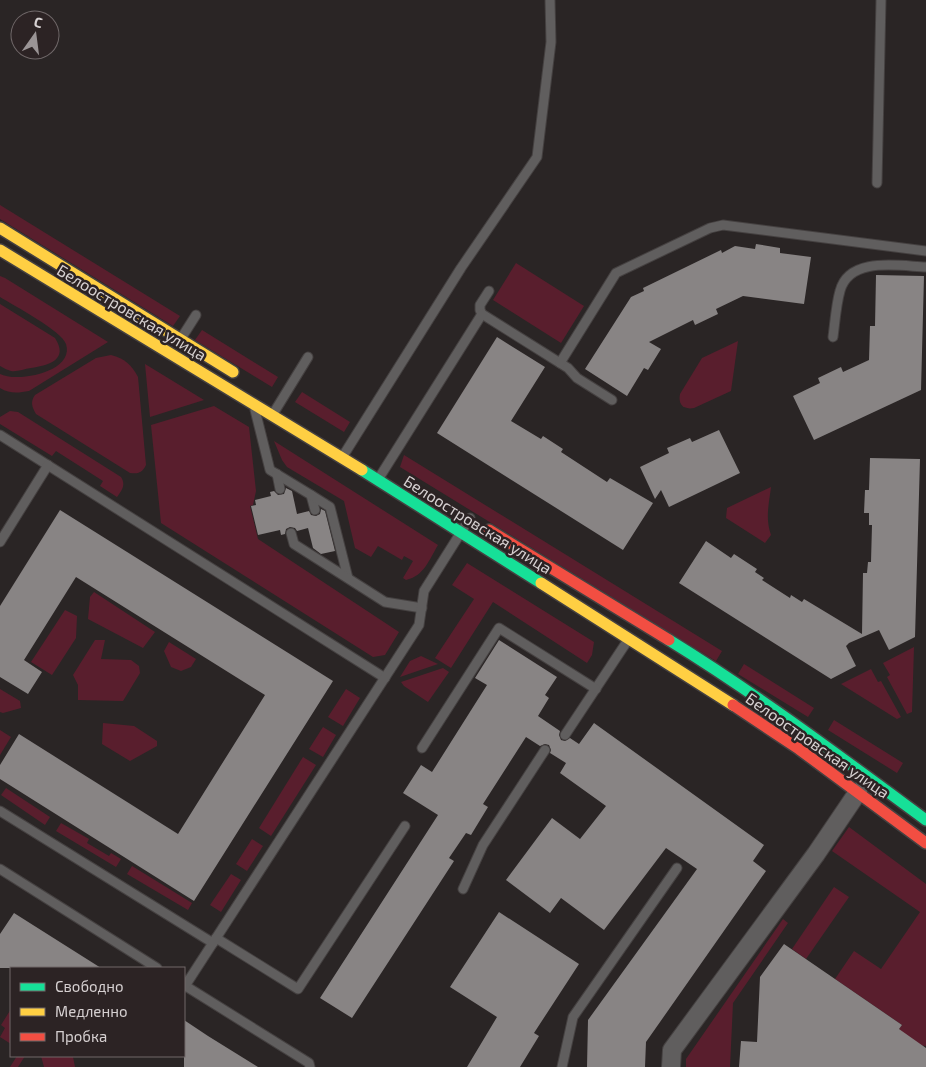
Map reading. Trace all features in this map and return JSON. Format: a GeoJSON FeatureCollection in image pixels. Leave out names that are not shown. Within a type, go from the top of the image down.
{"type":"FeatureCollection","features":[{"type":"Feature","properties":{"kind":"main road","name":"Белоостровская улица"},"geometry":{"type":"LineString","coordinates":[[0,228],[239,376]]}},
{"type":"Feature","properties":{"kind":"main road","name":"Белоостровская улица"},"geometry":{"type":"LineString","coordinates":[[0,250],[378,480],[717,693],[858,792],[921,840]]}},
{"type":"Feature","properties":{"kind":"main road","name":"Белоостровская улица"},"geometry":{"type":"LineString","coordinates":[[466,515],[719,671],[809,733],[926,821]]}},
{"type":"Feature","properties":{"kind":"main road"},"geometry":{"type":"LineString","coordinates":[[921,840],[926,821]]}},
{"type":"Feature","properties":{"kind":"street"},"geometry":{"type":"LineString","coordinates":[[671,1067],[672,1050],[816,854],[858,792]]}},
{"type":"Feature","properties":{"kind":"lane"},"geometry":{"type":"LineString","coordinates":[[342,458],[461,268],[537,157],[551,42],[550,0]]}},
{"type":"Feature","properties":{"kind":"lane"},"geometry":{"type":"LineString","coordinates":[[877,183],[881,0]]}},
{"type":"Feature","properties":{"kind":"lane"},"geometry":{"type":"LineString","coordinates":[[560,363],[616,273],[710,228],[723,225],[926,251]]}},
{"type":"Feature","properties":{"kind":"lane"},"geometry":{"type":"LineString","coordinates":[[833,337],[840,289],[848,276],[861,267],[926,267]]}},
{"type":"Feature","properties":{"kind":"lane"},"geometry":{"type":"LineString","coordinates":[[489,291],[480,304],[482,314],[568,368],[577,378],[612,400]]}},
{"type":"Feature","properties":{"kind":"lane"},"geometry":{"type":"LineString","coordinates":[[378,480],[482,314]]}},
{"type":"Feature","properties":{"kind":"lane"},"geometry":{"type":"LineString","coordinates":[[172,355],[196,315]]}},
{"type":"Feature","properties":{"kind":"lane"},"geometry":{"type":"LineString","coordinates":[[272,415],[308,357]]}},
{"type":"Feature","properties":{"kind":"lane"},"geometry":{"type":"LineString","coordinates":[[254,404],[270,470],[330,506],[348,578]]}},
{"type":"Feature","properties":{"kind":"lane"},"geometry":{"type":"LineString","coordinates":[[0,435],[385,678]]}},
{"type":"Feature","properties":{"kind":"lane"},"geometry":{"type":"LineString","coordinates":[[0,542],[48,465]]}},
{"type":"Feature","properties":{"kind":"lane"},"geometry":{"type":"LineString","coordinates":[[276,474],[280,490]]}},
{"type":"Feature","properties":{"kind":"lane"},"geometry":{"type":"LineString","coordinates":[[311,495],[315,510]]}},
{"type":"Feature","properties":{"kind":"lane"},"geometry":{"type":"LineString","coordinates":[[185,984],[419,625],[424,591],[461,532],[466,515]]}},
{"type":"Feature","properties":{"kind":"lane"},"geometry":{"type":"LineString","coordinates":[[291,532],[294,544],[385,602],[422,608]]}},
{"type":"Feature","properties":{"kind":"lane"},"geometry":{"type":"LineString","coordinates":[[325,553],[328,566]]}},
{"type":"Feature","properties":{"kind":"lane"},"geometry":{"type":"LineString","coordinates":[[422,748],[499,628],[596,689]]}},
{"type":"Feature","properties":{"kind":"lane"},"geometry":{"type":"LineString","coordinates":[[565,735],[629,637]]}},
{"type":"Feature","properties":{"kind":"lane"},"geometry":{"type":"LineString","coordinates":[[463,888],[483,845],[545,750]]}},
{"type":"Feature","properties":{"kind":"lane"},"geometry":{"type":"LineString","coordinates":[[0,811],[214,941],[298,989],[405,826]]}},
{"type":"Feature","properties":{"kind":"lane"},"geometry":{"type":"LineString","coordinates":[[562,1067],[573,1017],[677,868]]}},
{"type":"Feature","properties":{"kind":"lane"},"geometry":{"type":"LineString","coordinates":[[0,869],[156,967]]}},
{"type":"Feature","properties":{"kind":"lane"},"geometry":{"type":"LineString","coordinates":[[185,986],[309,1063],[310,1067]]}},
{"type":"Feature","properties":{"kind":"shaded area"},"geometry":{"type":"Polygon","coordinates":[[[0,205],[180,316],[173,326],[0,219],[0,205]]]}},
{"type":"Feature","properties":{"kind":"shaded area"},"geometry":{"type":"Polygon","coordinates":[[[516,263],[584,306],[561,343],[493,300],[516,263]]]}},
{"type":"Feature","properties":{"kind":"shaded area"},"geometry":{"type":"Polygon","coordinates":[[[0,276],[108,342],[29,391],[14,392],[0,388],[0,374],[19,377],[31,376],[54,368],[62,362],[66,354],[66,344],[56,332],[0,297],[0,276]]]}},
{"type":"Feature","properties":{"kind":"shaded area"},"geometry":{"type":"Polygon","coordinates":[[[0,304],[55,338],[60,352],[55,360],[44,365],[16,371],[10,371],[0,366],[0,304]]]}},
{"type":"Feature","properties":{"kind":"shaded area"},"geometry":{"type":"Polygon","coordinates":[[[202,330],[278,377],[272,387],[195,340],[202,330]]]}},
{"type":"Feature","properties":{"kind":"shaded area"},"geometry":{"type":"Polygon","coordinates":[[[738,341],[731,391],[694,408],[682,406],[680,394],[702,358],[738,341]]]}},
{"type":"Feature","properties":{"kind":"shaded area"},"geometry":{"type":"Polygon","coordinates":[[[111,355],[127,363],[138,377],[146,465],[138,473],[130,473],[36,414],[33,407],[32,400],[35,395],[96,358],[111,355]]]}},
{"type":"Feature","properties":{"kind":"shaded area"},"geometry":{"type":"Polygon","coordinates":[[[145,364],[204,400],[150,417],[145,364]]]}},
{"type":"Feature","properties":{"kind":"shaded area"},"geometry":{"type":"Polygon","coordinates":[[[302,392],[350,422],[344,432],[295,402],[302,392]]]}},
{"type":"Feature","properties":{"kind":"shaded area"},"geometry":{"type":"Polygon","coordinates":[[[214,406],[249,427],[256,491],[253,505],[250,506],[258,539],[399,632],[385,655],[373,657],[161,523],[151,425],[214,406]]]}},
{"type":"Feature","properties":{"kind":"shaded area"},"geometry":{"type":"Polygon","coordinates":[[[10,411],[18,412],[121,477],[122,490],[117,497],[100,486],[103,481],[56,451],[52,456],[0,424],[0,417],[10,411]]]}},
{"type":"Feature","properties":{"kind":"shaded area"},"geometry":{"type":"Polygon","coordinates":[[[274,441],[438,545],[422,571],[406,580],[403,578],[413,561],[404,556],[402,560],[378,546],[371,557],[355,548],[344,501],[287,467],[274,441]]]}},
{"type":"Feature","properties":{"kind":"shaded area"},"geometry":{"type":"Polygon","coordinates":[[[404,455],[722,651],[716,661],[400,467],[404,455]]]}},
{"type":"Feature","properties":{"kind":"shaded area"},"geometry":{"type":"Polygon","coordinates":[[[771,487],[768,517],[771,535],[765,543],[726,518],[727,508],[771,487]]]}},
{"type":"Feature","properties":{"kind":"shaded area"},"geometry":{"type":"Polygon","coordinates":[[[467,563],[594,642],[592,655],[587,663],[493,602],[451,668],[435,658],[474,599],[452,585],[467,563]]]}},
{"type":"Feature","properties":{"kind":"shaded area"},"geometry":{"type":"Polygon","coordinates":[[[94,592],[155,632],[143,648],[88,619],[90,597],[94,592]]]}},
{"type":"Feature","properties":{"kind":"shaded area"},"geometry":{"type":"Polygon","coordinates":[[[65,610],[77,616],[76,638],[52,675],[31,662],[65,610]]]}},
{"type":"Feature","properties":{"kind":"shaded area"},"geometry":{"type":"Polygon","coordinates":[[[95,640],[105,640],[101,659],[131,660],[139,666],[140,673],[123,701],[78,700],[78,685],[73,675],[95,640]]]}},
{"type":"Feature","properties":{"kind":"shaded area"},"geometry":{"type":"Polygon","coordinates":[[[169,642],[196,659],[191,667],[181,671],[171,667],[164,651],[169,642]]]}},
{"type":"Feature","properties":{"kind":"shaded area"},"geometry":{"type":"Polygon","coordinates":[[[914,647],[912,712],[907,714],[887,677],[890,675],[883,663],[914,647]]]}},
{"type":"Feature","properties":{"kind":"shaded area"},"geometry":{"type":"Polygon","coordinates":[[[421,656],[438,664],[400,677],[410,661],[421,656]]]}},
{"type":"Feature","properties":{"kind":"shaded area"},"geometry":{"type":"Polygon","coordinates":[[[744,664],[814,708],[808,717],[738,674],[744,664]]]}},
{"type":"Feature","properties":{"kind":"shaded area"},"geometry":{"type":"Polygon","coordinates":[[[443,668],[449,672],[428,702],[401,682],[443,668]]]}},
{"type":"Feature","properties":{"kind":"shaded area"},"geometry":{"type":"Polygon","coordinates":[[[871,669],[878,682],[881,681],[901,717],[897,719],[841,684],[871,669]]]}},
{"type":"Feature","properties":{"kind":"shaded area"},"geometry":{"type":"Polygon","coordinates":[[[0,689],[20,701],[21,708],[3,713],[0,712],[0,689]]]}},
{"type":"Feature","properties":{"kind":"shaded area"},"geometry":{"type":"Polygon","coordinates":[[[346,689],[360,698],[343,726],[328,717],[346,689]]]}},
{"type":"Feature","properties":{"kind":"shaded area"},"geometry":{"type":"Polygon","coordinates":[[[834,720],[903,763],[897,773],[828,730],[834,720]]]}},
{"type":"Feature","properties":{"kind":"shaded area"},"geometry":{"type":"Polygon","coordinates":[[[103,723],[134,726],[157,741],[157,746],[130,761],[102,744],[103,723]]]}},
{"type":"Feature","properties":{"kind":"shaded area"},"geometry":{"type":"Polygon","coordinates":[[[323,727],[336,735],[323,757],[309,749],[323,727]]]}},
{"type":"Feature","properties":{"kind":"shaded area"},"geometry":{"type":"Polygon","coordinates":[[[0,730],[11,737],[0,755],[0,730]]]}},
{"type":"Feature","properties":{"kind":"shaded area"},"geometry":{"type":"Polygon","coordinates":[[[303,757],[316,765],[271,836],[259,828],[303,757]]]}},
{"type":"Feature","properties":{"kind":"shaded area"},"geometry":{"type":"Polygon","coordinates":[[[6,788],[50,817],[45,825],[1,795],[6,788]]]}},
{"type":"Feature","properties":{"kind":"shaded area"},"geometry":{"type":"Polygon","coordinates":[[[61,823],[89,839],[87,843],[109,856],[111,853],[121,859],[116,867],[56,831],[61,823]]]}},
{"type":"Feature","properties":{"kind":"shaded area"},"geometry":{"type":"Polygon","coordinates":[[[849,827],[926,884],[926,1046],[916,1045],[899,1029],[902,1025],[835,979],[854,951],[881,969],[920,912],[832,851],[849,827]]]}},
{"type":"Feature","properties":{"kind":"shaded area"},"geometry":{"type":"Polygon","coordinates":[[[252,839],[263,846],[247,871],[236,864],[252,839]]]}},
{"type":"Feature","properties":{"kind":"shaded area"},"geometry":{"type":"Polygon","coordinates":[[[132,866],[192,903],[188,910],[127,874],[132,866]]]}},
{"type":"Feature","properties":{"kind":"shaded area"},"geometry":{"type":"Polygon","coordinates":[[[231,874],[241,880],[221,912],[210,905],[231,874]]]}},
{"type":"Feature","properties":{"kind":"shaded area"},"geometry":{"type":"Polygon","coordinates":[[[834,887],[849,897],[806,959],[792,949],[834,887]]]}},
{"type":"Feature","properties":{"kind":"shaded area"},"geometry":{"type":"Polygon","coordinates":[[[783,919],[788,923],[733,1003],[730,1067],[686,1067],[686,1059],[783,919]]]}},
{"type":"Feature","properties":{"kind":"shaded area"},"geometry":{"type":"Polygon","coordinates":[[[10,1011],[10,1043],[0,1037],[5,1028],[1,1025],[10,1011]]]}},
{"type":"Feature","properties":{"kind":"shaded area"},"geometry":{"type":"Polygon","coordinates":[[[16,1057],[24,1057],[18,1067],[10,1067],[16,1057]]]}},
{"type":"Feature","properties":{"kind":"shaded area"},"geometry":{"type":"Polygon","coordinates":[[[41,1057],[73,1057],[75,1067],[44,1067],[41,1057]]]}},
{"type":"Feature","properties":{"kind":"building"},"geometry":{"type":"Polygon","coordinates":[[[756,244],[780,248],[780,253],[811,257],[804,304],[743,296],[716,309],[718,314],[695,325],[693,320],[649,342],[661,349],[648,370],[644,368],[627,396],[585,369],[631,297],[644,291],[643,288],[721,250],[722,253],[735,246],[755,249],[756,244]]]}},
{"type":"Feature","properties":{"kind":"building"},"geometry":{"type":"Polygon","coordinates":[[[876,275],[924,276],[921,390],[814,440],[793,396],[820,383],[818,378],[841,367],[843,372],[869,360],[870,326],[875,326],[876,275]]]}},
{"type":"Feature","properties":{"kind":"building"},"geometry":{"type":"Polygon","coordinates":[[[497,337],[545,367],[511,421],[541,439],[543,436],[563,449],[561,452],[607,482],[610,478],[653,503],[623,550],[437,433],[497,337]]]}},
{"type":"Feature","properties":{"kind":"building"},"geometry":{"type":"Polygon","coordinates":[[[719,430],[740,473],[669,507],[661,490],[655,499],[640,467],[669,453],[667,448],[690,438],[692,442],[719,430]]]}},
{"type":"Feature","properties":{"kind":"building"},"geometry":{"type":"Polygon","coordinates":[[[870,458],[920,459],[915,637],[889,650],[879,630],[849,643],[846,646],[856,666],[831,679],[679,583],[706,541],[731,558],[734,554],[757,569],[755,572],[764,578],[762,580],[790,598],[791,595],[802,602],[804,599],[862,634],[863,573],[867,573],[868,562],[871,562],[872,525],[869,525],[869,513],[864,513],[865,490],[869,490],[870,458]]]}},
{"type":"Feature","properties":{"kind":"building"},"geometry":{"type":"Polygon","coordinates":[[[286,488],[292,491],[297,514],[309,511],[311,515],[316,516],[320,514],[321,509],[325,511],[335,551],[321,554],[313,548],[308,528],[297,531],[295,528],[290,527],[286,529],[285,534],[281,535],[280,530],[258,535],[251,506],[256,505],[255,500],[271,496],[270,492],[274,491],[278,495],[284,494],[286,488]]]}},
{"type":"Feature","properties":{"kind":"building"},"geometry":{"type":"Polygon","coordinates":[[[60,510],[333,681],[194,901],[0,779],[0,765],[19,734],[178,834],[265,695],[76,577],[24,660],[42,672],[28,694],[0,677],[0,606],[60,510]]]}},
{"type":"Feature","properties":{"kind":"building"},"geometry":{"type":"Polygon","coordinates":[[[499,640],[557,677],[545,695],[549,698],[538,716],[560,731],[561,740],[565,741],[570,738],[579,744],[594,723],[764,845],[753,861],[766,871],[646,1042],[645,1067],[587,1067],[588,1020],[697,869],[666,848],[604,930],[561,898],[550,913],[506,880],[552,818],[580,839],[606,806],[560,773],[566,763],[550,753],[549,745],[540,746],[526,737],[483,804],[488,807],[471,835],[466,833],[449,858],[454,861],[352,1018],[320,998],[438,815],[403,793],[421,765],[432,772],[487,685],[475,678],[499,640]]]}},
{"type":"Feature","properties":{"kind":"building"},"geometry":{"type":"Polygon","coordinates":[[[499,912],[579,964],[534,1033],[539,1036],[520,1067],[467,1067],[497,1017],[450,987],[499,912]]]}},
{"type":"Feature","properties":{"kind":"building"},"geometry":{"type":"Polygon","coordinates":[[[14,913],[99,967],[0,968],[0,934],[14,913]]]}},
{"type":"Feature","properties":{"kind":"building"},"geometry":{"type":"Polygon","coordinates":[[[784,944],[902,1025],[899,1029],[926,1048],[926,1067],[739,1067],[741,1041],[757,1042],[760,977],[784,944]]]}},
{"type":"Feature","properties":{"kind":"building"},"geometry":{"type":"Polygon","coordinates":[[[185,1021],[258,1067],[184,1067],[185,1021]]]}},
{"type":"Feature","properties":{"kind":"traffic: fast"},"geometry":{"type":"LineString","coordinates":[[362,470],[541,583]]}},
{"type":"Feature","properties":{"kind":"traffic: fast"},"geometry":{"type":"LineString","coordinates":[[669,640],[767,705],[926,820]]}},
{"type":"Feature","properties":{"kind":"traffic: slow"},"geometry":{"type":"LineString","coordinates":[[0,228],[233,372]]}},
{"type":"Feature","properties":{"kind":"traffic: slow"},"geometry":{"type":"LineString","coordinates":[[0,250],[362,470]]}},
{"type":"Feature","properties":{"kind":"traffic: slow"},"geometry":{"type":"LineString","coordinates":[[541,583],[733,705]]}},
{"type":"Feature","properties":{"kind":"traffic: jam"},"geometry":{"type":"LineString","coordinates":[[489,530],[669,640]]}},
{"type":"Feature","properties":{"kind":"traffic: jam"},"geometry":{"type":"LineString","coordinates":[[733,705],[799,749],[926,843]]}}]}
